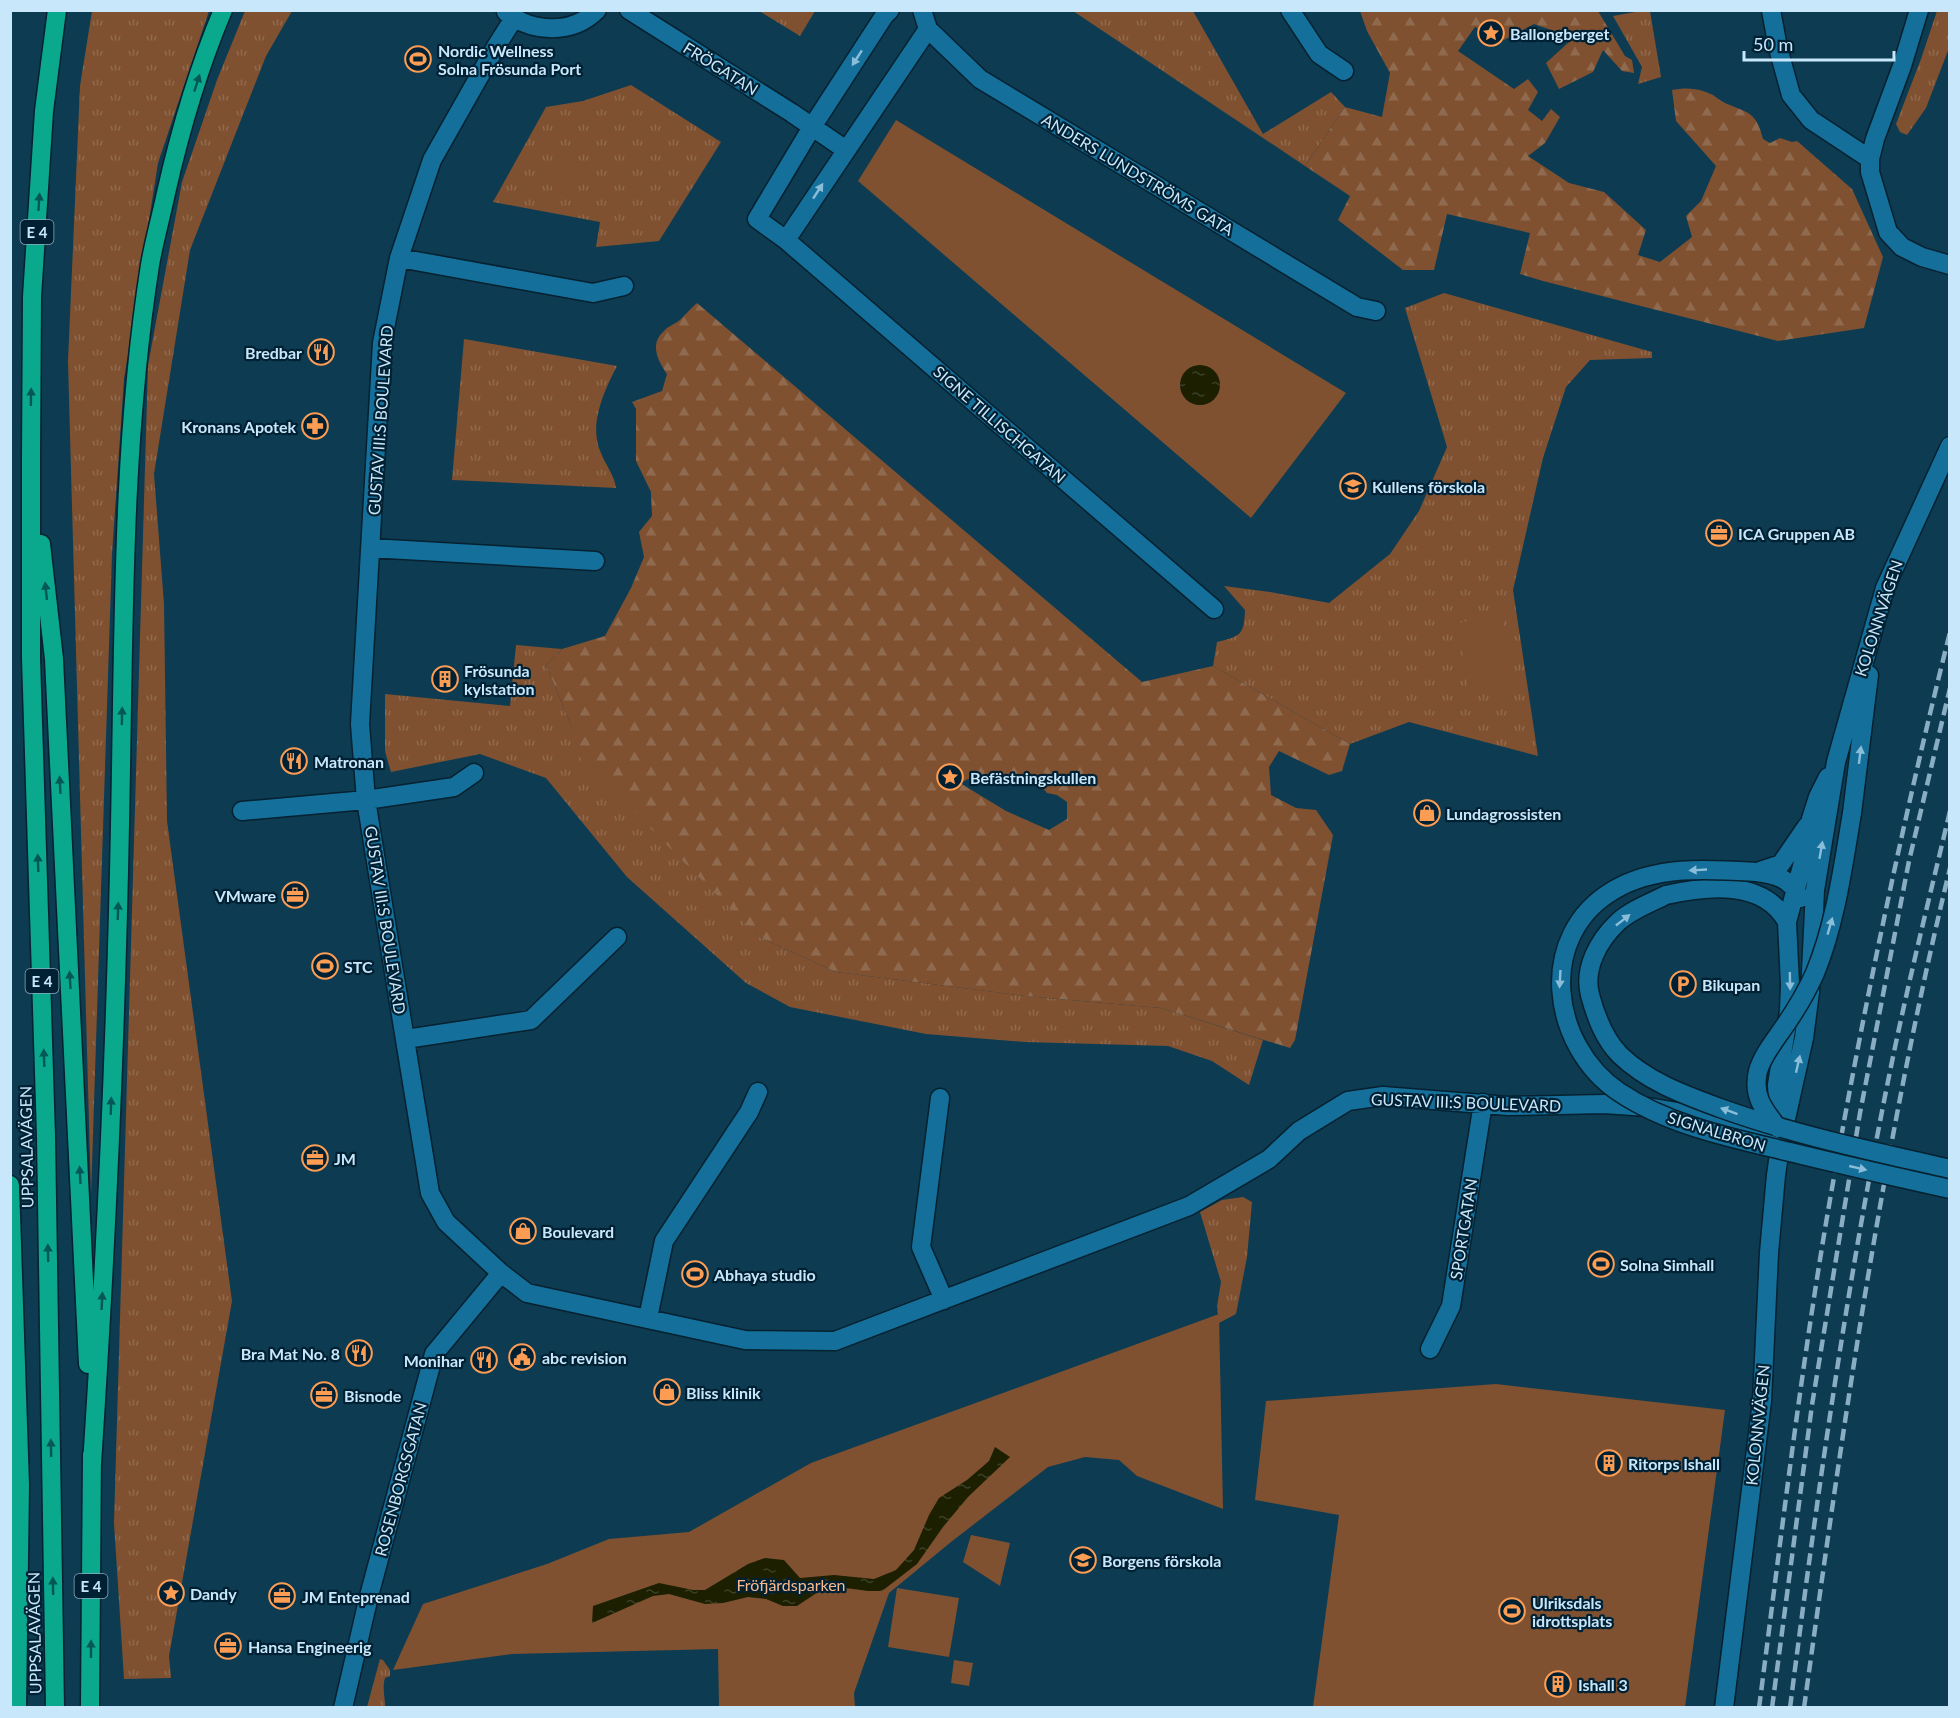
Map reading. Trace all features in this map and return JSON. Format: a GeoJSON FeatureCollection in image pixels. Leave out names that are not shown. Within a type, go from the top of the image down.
{"type":"FeatureCollection","features":[{"type":"Feature","properties":{"kind":"highway","name":"UPPSALAVÄGEN"},"geometry":{"type":"LineString","coordinates":[[55,1707],[46,1136],[31,658],[31,455],[32,297],[44,111],[57,10]]}},
{"type":"Feature","properties":{"kind":"highway"},"geometry":{"type":"LineString","coordinates":[[92,1464],[109,1168],[120,830],[126,506],[136,372],[150,262],[178,138],[223,10]]}},
{"type":"Feature","properties":{"kind":"highway","name":"E 4"},"geometry":{"type":"LineString","coordinates":[[31,455],[54,659],[82,1205],[92,1464],[90,1707]]}},
{"type":"Feature","properties":{"kind":"highway","name":"UPPSALAVÄGEN"},"geometry":{"type":"LineString","coordinates":[[10,1185],[20,1485],[17,1707]]}},
{"type":"Feature","properties":{"kind":"street","name":"GUSTAV III:S BOULEVARD"},"geometry":{"type":"LineString","coordinates":[[597,10],[588,19],[570,27],[539,28],[510,14],[497,45],[432,160],[399,258],[382,343],[360,724],[366,800],[430,1193],[446,1222],[501,1273],[527,1293],[745,1340],[835,1341],[1189,1206],[1269,1159],[1299,1131],[1348,1101],[1383,1096],[1546,1106],[1604,1104],[1648,1107],[1779,1135]]}},
{"type":"Feature","properties":{"kind":"street","name":"FRÖGATAN"},"geometry":{"type":"LineString","coordinates":[[629,10],[792,112],[812,127]]}},
{"type":"Feature","properties":{"kind":"street","name":"SIGNE TILLISCHGATAN"},"geometry":{"type":"LineString","coordinates":[[890,10],[812,127],[757,219],[786,240],[1214,609]]}},
{"type":"Feature","properties":{"kind":"street","name":"ANDERS LUNDSTRÖMS GATA"},"geometry":{"type":"LineString","coordinates":[[922,10],[928,29],[980,79],[1357,308],[1376,311]]}},
{"type":"Feature","properties":{"kind":"street"},"geometry":{"type":"LineString","coordinates":[[1290,10],[1319,54],[1344,71]]}},
{"type":"Feature","properties":{"kind":"street"},"geometry":{"type":"LineString","coordinates":[[1771,10],[1778,48],[1791,95],[1811,120],[1870,159]]}},
{"type":"Feature","properties":{"kind":"street"},"geometry":{"type":"LineString","coordinates":[[1919,10],[1902,66],[1875,139],[1870,159],[1870,172],[1888,232],[1902,247],[1922,257],[1950,265]]}},
{"type":"Feature","properties":{"kind":"street"},"geometry":{"type":"LineString","coordinates":[[786,240],[928,29]]}},
{"type":"Feature","properties":{"kind":"street"},"geometry":{"type":"LineString","coordinates":[[812,127],[846,150]]}},
{"type":"Feature","properties":{"kind":"street"},"geometry":{"type":"LineString","coordinates":[[399,258],[593,293],[624,286]]}},
{"type":"Feature","properties":{"kind":"street","name":"KOLONNVÄGEN"},"geometry":{"type":"LineString","coordinates":[[1779,1135],[1804,1038],[1810,992],[1815,890],[1836,762],[1874,624],[1894,565],[1950,446]]}},
{"type":"Feature","properties":{"kind":"street"},"geometry":{"type":"LineString","coordinates":[[370,548],[595,561]]}},
{"type":"Feature","properties":{"kind":"street"},"geometry":{"type":"LineString","coordinates":[[1779,1135],[1760,1105],[1756,1089],[1759,1070],[1772,1044],[1804,995],[1815,971],[1834,912],[1852,813],[1864,727],[1874,624]]}},
{"type":"Feature","properties":{"kind":"street","name":"KOLONNVÄGEN"},"geometry":{"type":"LineString","coordinates":[[1756,872],[1781,864],[1810,819],[1818,797],[1836,762]]}},
{"type":"Feature","properties":{"kind":"street"},"geometry":{"type":"LineString","coordinates":[[242,811],[366,800],[454,787],[474,773]]}},
{"type":"Feature","properties":{"kind":"street","name":"KOLONNVÄGEN"},"geometry":{"type":"LineString","coordinates":[[1724,1707],[1762,1401],[1769,1253],[1779,1135],[1777,1085],[1789,1011],[1787,922],[1806,851],[1810,819]]}},
{"type":"Feature","properties":{"kind":"street","name":"SIGNALBRON"},"geometry":{"type":"LineString","coordinates":[[1756,872],[1717,869],[1654,875],[1614,889],[1590,909],[1568,944],[1559,979],[1564,1010],[1576,1042],[1596,1073],[1619,1092],[1670,1119],[1738,1140],[1950,1190]]}},
{"type":"Feature","properties":{"kind":"street"},"geometry":{"type":"LineString","coordinates":[[1756,872],[1780,876],[1795,888]]}},
{"type":"Feature","properties":{"kind":"street","name":"SIGNALBRON"},"geometry":{"type":"LineString","coordinates":[[1787,922],[1776,906],[1753,893],[1712,888],[1666,895],[1638,908],[1619,921],[1603,940],[1590,964],[1588,987],[1603,1032],[1619,1054],[1639,1071],[1680,1093],[1779,1135],[1950,1169]]}},
{"type":"Feature","properties":{"kind":"street","name":"KOLONNVÄGEN"},"geometry":{"type":"LineString","coordinates":[[1795,888],[1802,909],[1803,948],[1810,992]]}},
{"type":"Feature","properties":{"kind":"street"},"geometry":{"type":"LineString","coordinates":[[406,1039],[531,1020],[617,937]]}},
{"type":"Feature","properties":{"kind":"street"},"geometry":{"type":"LineString","coordinates":[[648,1318],[664,1241],[749,1112],[758,1092]]}},
{"type":"Feature","properties":{"kind":"street"},"geometry":{"type":"LineString","coordinates":[[940,1098],[921,1247],[944,1300]]}},
{"type":"Feature","properties":{"kind":"street","name":"SPORTGATAN"},"geometry":{"type":"LineString","coordinates":[[1430,1349],[1451,1306],[1483,1103]]}},
{"type":"Feature","properties":{"kind":"street","name":"ROSENBORGSGATAN"},"geometry":{"type":"LineString","coordinates":[[343,1707],[369,1596],[434,1354],[501,1273]]}},
{"type":"Feature","properties":{"kind":"green space"},"geometry":{"type":"Polygon","coordinates":[[[92,11],[209,11],[158,163],[124,379],[112,554],[91,1195],[68,361],[80,86],[92,11]]]}},
{"type":"Feature","properties":{"kind":"green space"},"geometry":{"type":"Polygon","coordinates":[[[245,11],[292,11],[266,56],[190,250],[154,474],[164,604],[167,821],[232,1301],[169,1656],[171,1678],[124,1679],[114,1523],[148,365],[182,182],[217,80],[245,11]]]}},
{"type":"Feature","properties":{"kind":"green space"},"geometry":{"type":"Polygon","coordinates":[[[759,11],[815,11],[800,36],[759,11]]]}},
{"type":"Feature","properties":{"kind":"green space"},"geometry":{"type":"Polygon","coordinates":[[[1073,11],[1193,11],[1263,134],[1331,92],[1345,107],[1305,166],[1073,11]]]}},
{"type":"Feature","properties":{"kind":"green space"},"geometry":{"type":"Polygon","coordinates":[[[1360,11],[1598,11],[1625,56],[1632,60],[1634,73],[1622,71],[1603,50],[1593,72],[1559,89],[1546,63],[1570,41],[1551,30],[1534,24],[1504,40],[1475,27],[1458,51],[1514,89],[1528,79],[1538,92],[1528,110],[1542,121],[1551,109],[1560,117],[1545,143],[1528,156],[1569,183],[1604,192],[1646,230],[1638,255],[1660,262],[1692,237],[1686,216],[1701,201],[1716,166],[1676,121],[1672,90],[1688,88],[1703,91],[1745,111],[1754,118],[1763,139],[1770,143],[1780,138],[1792,142],[1797,141],[1852,189],[1883,257],[1864,328],[1778,341],[1543,281],[1520,274],[1530,233],[1447,214],[1434,270],[1403,270],[1338,220],[1350,196],[1305,166],[1345,107],[1382,117],[1390,73],[1367,31],[1360,11]]]}},
{"type":"Feature","properties":{"kind":"green space"},"geometry":{"type":"Polygon","coordinates":[[[1650,11],[1661,77],[1638,84],[1642,67],[1613,16],[1650,11]]]}},
{"type":"Feature","properties":{"kind":"green space"},"geometry":{"type":"Polygon","coordinates":[[[1937,11],[1949,11],[1949,48],[1926,108],[1907,135],[1900,132],[1896,124],[1937,11]]]}},
{"type":"Feature","properties":{"kind":"green space"},"geometry":{"type":"Polygon","coordinates":[[[631,85],[721,142],[659,241],[596,247],[600,222],[493,202],[546,107],[583,101],[631,85]]]}},
{"type":"Feature","properties":{"kind":"green space"},"geometry":{"type":"Polygon","coordinates":[[[896,120],[1346,393],[1251,518],[858,181],[896,120]]]}},
{"type":"Feature","properties":{"kind":"green space"},"geometry":{"type":"Polygon","coordinates":[[[561,163],[572,171],[575,180],[571,188],[559,194],[553,190],[549,178],[561,163]]]}},
{"type":"Feature","properties":{"kind":"green space"},"geometry":{"type":"Polygon","coordinates":[[[1444,293],[1652,352],[1652,358],[1590,360],[1566,387],[1543,458],[1513,590],[1538,756],[1409,722],[1350,744],[1213,666],[1217,642],[1236,636],[1244,625],[1245,610],[1224,586],[1329,603],[1390,554],[1419,511],[1447,447],[1405,308],[1444,293]]]}},
{"type":"Feature","properties":{"kind":"green space"},"geometry":{"type":"Polygon","coordinates":[[[697,303],[1142,682],[1213,666],[1350,744],[1342,771],[1329,775],[1279,751],[1269,767],[1271,795],[1296,808],[1316,810],[1333,835],[1295,1040],[1290,1048],[1161,1008],[1025,996],[836,972],[759,937],[570,748],[573,730],[546,665],[562,649],[605,636],[631,588],[644,557],[639,532],[652,516],[651,492],[636,461],[636,409],[632,402],[662,391],[667,374],[656,353],[657,341],[666,329],[680,320],[697,303]],[[1009,777],[968,779],[960,783],[1006,811],[1049,830],[1067,819],[1067,802],[1057,795],[1047,793],[1038,782],[1009,777]]]}},
{"type":"Feature","properties":{"kind":"green space"},"geometry":{"type":"Polygon","coordinates":[[[464,339],[617,366],[599,409],[596,432],[597,443],[616,488],[452,480],[464,339]]]}},
{"type":"Feature","properties":{"kind":"green space"},"geometry":{"type":"Polygon","coordinates":[[[1502,615],[1515,686],[1470,695],[1457,623],[1502,615]]]}},
{"type":"Feature","properties":{"kind":"green space"},"geometry":{"type":"Polygon","coordinates":[[[516,645],[562,649],[546,665],[573,730],[759,937],[836,972],[1025,996],[1161,1008],[1263,1040],[1249,1085],[1212,1061],[1168,1046],[1025,1042],[926,1034],[790,1007],[746,983],[627,877],[546,778],[480,754],[391,772],[385,751],[385,694],[510,706],[516,645]]]}},
{"type":"Feature","properties":{"kind":"green space"},"geometry":{"type":"Polygon","coordinates":[[[1243,1197],[1252,1202],[1247,1257],[1236,1314],[1219,1323],[1217,1306],[1221,1282],[1200,1212],[1222,1200],[1243,1197]]]}},
{"type":"Feature","properties":{"kind":"green space","name":"Fröfjärdsparken"},"geometry":{"type":"Polygon","coordinates":[[[1219,1314],[1223,1509],[1137,1476],[1119,1460],[1085,1457],[1048,1467],[889,1593],[854,1693],[855,1707],[719,1707],[718,1649],[512,1654],[393,1670],[423,1604],[547,1564],[609,1539],[689,1532],[811,1463],[1219,1314]]]}},
{"type":"Feature","properties":{"kind":"green space","name":"Ulriksdals idrottsplats"},"geometry":{"type":"Polygon","coordinates":[[[1496,1384],[1725,1410],[1685,1707],[1313,1707],[1339,1515],[1255,1500],[1266,1401],[1496,1384]]]}},
{"type":"Feature","properties":{"kind":"green space"},"geometry":{"type":"Polygon","coordinates":[[[971,1535],[1010,1543],[1000,1586],[963,1562],[971,1535]]]}},
{"type":"Feature","properties":{"kind":"green space"},"geometry":{"type":"Polygon","coordinates":[[[897,1588],[959,1598],[949,1657],[888,1647],[897,1588]]]}},
{"type":"Feature","properties":{"kind":"green space"},"geometry":{"type":"Polygon","coordinates":[[[380,1659],[390,1670],[390,1676],[384,1681],[385,1707],[367,1707],[380,1659]]]}},
{"type":"Feature","properties":{"kind":"green space"},"geometry":{"type":"Polygon","coordinates":[[[954,1660],[973,1663],[969,1686],[951,1683],[954,1660]]]}},
{"type":"Feature","properties":{"kind":"water"},"geometry":{"type":"Polygon","coordinates":[[[1200,365],[1208,366],[1214,371],[1219,377],[1219,393],[1214,399],[1208,404],[1200,405],[1192,404],[1186,399],[1181,393],[1180,385],[1181,377],[1186,371],[1192,366],[1200,365]]]}},
{"type":"Feature","properties":{"kind":"water"},"geometry":{"type":"Polygon","coordinates":[[[995,1447],[1010,1457],[968,1497],[917,1564],[882,1591],[831,1586],[797,1606],[783,1606],[766,1599],[748,1597],[723,1603],[705,1604],[669,1594],[653,1596],[592,1623],[593,1606],[659,1583],[693,1590],[705,1590],[748,1564],[765,1558],[784,1560],[800,1578],[834,1575],[874,1579],[896,1570],[914,1550],[939,1498],[967,1480],[989,1461],[995,1447]]]}},
{"type":"Feature","properties":{"kind":"railway"},"geometry":{"type":"LineString","coordinates":[[1759,1708],[1807,1344],[1839,1149],[1898,853],[1950,632]]}},
{"type":"Feature","properties":{"kind":"railway"},"geometry":{"type":"LineString","coordinates":[[1772,1708],[1812,1405],[1860,1113],[1909,861],[1950,688]]}},
{"type":"Feature","properties":{"kind":"railway"},"geometry":{"type":"LineString","coordinates":[[1790,1708],[1823,1461],[1863,1215],[1901,1022],[1950,811]]}},
{"type":"Feature","properties":{"kind":"railway"},"geometry":{"type":"LineString","coordinates":[[1804,1708],[1850,1391],[1885,1181],[1904,1076],[1950,868]]}},
{"type":"Feature","properties":{"kind":"place","name":"Ballongberget"},"geometry":{"type":"Point","coordinates":[1491,33]}},
{"type":"Feature","properties":{"kind":"place","name":"Nordic Wellness Solna Frösunda Port"},"geometry":{"type":"Point","coordinates":[418,59]}},
{"type":"Feature","properties":{"kind":"place","name":"Bredbar"},"geometry":{"type":"Point","coordinates":[321,352]}},
{"type":"Feature","properties":{"kind":"place","name":"Kronans Apotek"},"geometry":{"type":"Point","coordinates":[315,426]}},
{"type":"Feature","properties":{"kind":"place","name":"Kullens förskola"},"geometry":{"type":"Point","coordinates":[1353,486]}},
{"type":"Feature","properties":{"kind":"place","name":"ICA Gruppen AB"},"geometry":{"type":"Point","coordinates":[1719,533]}},
{"type":"Feature","properties":{"kind":"place","name":"Frösunda kylstation"},"geometry":{"type":"Point","coordinates":[445,679]}},
{"type":"Feature","properties":{"kind":"place","name":"Matronan"},"geometry":{"type":"Point","coordinates":[294,761]}},
{"type":"Feature","properties":{"kind":"place","name":"Befästningskullen"},"geometry":{"type":"Point","coordinates":[950,777]}},
{"type":"Feature","properties":{"kind":"place","name":"Lundagrossisten"},"geometry":{"type":"Point","coordinates":[1427,813]}},
{"type":"Feature","properties":{"kind":"place","name":"VMware"},"geometry":{"type":"Point","coordinates":[295,895]}},
{"type":"Feature","properties":{"kind":"place","name":"STC"},"geometry":{"type":"Point","coordinates":[325,966]}},
{"type":"Feature","properties":{"kind":"place","name":"Bikupan"},"geometry":{"type":"Point","coordinates":[1683,984]}},
{"type":"Feature","properties":{"kind":"place","name":"JM"},"geometry":{"type":"Point","coordinates":[315,1158]}},
{"type":"Feature","properties":{"kind":"place","name":"Boulevard"},"geometry":{"type":"Point","coordinates":[523,1231]}},
{"type":"Feature","properties":{"kind":"place","name":"Solna Simhall"},"geometry":{"type":"Point","coordinates":[1601,1264]}},
{"type":"Feature","properties":{"kind":"place","name":"Abhaya studio"},"geometry":{"type":"Point","coordinates":[695,1274]}},
{"type":"Feature","properties":{"kind":"place","name":"Bra Mat No. 8"},"geometry":{"type":"Point","coordinates":[359,1353]}},
{"type":"Feature","properties":{"kind":"place","name":"abc revision"},"geometry":{"type":"Point","coordinates":[522,1357]}},
{"type":"Feature","properties":{"kind":"place","name":"Monihar"},"geometry":{"type":"Point","coordinates":[484,1360]}},
{"type":"Feature","properties":{"kind":"place","name":"Bliss klinik"},"geometry":{"type":"Point","coordinates":[667,1392]}},
{"type":"Feature","properties":{"kind":"place","name":"Bisnode"},"geometry":{"type":"Point","coordinates":[324,1395]}},
{"type":"Feature","properties":{"kind":"place","name":"Ritorps Ishall"},"geometry":{"type":"Point","coordinates":[1609,1463]}},
{"type":"Feature","properties":{"kind":"place","name":"Borgens förskola"},"geometry":{"type":"Point","coordinates":[1083,1560]}},
{"type":"Feature","properties":{"kind":"place","name":"Dandy"},"geometry":{"type":"Point","coordinates":[171,1593]}},
{"type":"Feature","properties":{"kind":"place","name":"JM Enteprenad"},"geometry":{"type":"Point","coordinates":[282,1596]}},
{"type":"Feature","properties":{"kind":"place","name":"Ulriksdals idrottsplats"},"geometry":{"type":"Point","coordinates":[1512,1611]}},
{"type":"Feature","properties":{"kind":"place","name":"Hansa Engineerig"},"geometry":{"type":"Point","coordinates":[228,1646]}},
{"type":"Feature","properties":{"kind":"place","name":"Ishall 3"},"geometry":{"type":"Point","coordinates":[1558,1684]}}]}
